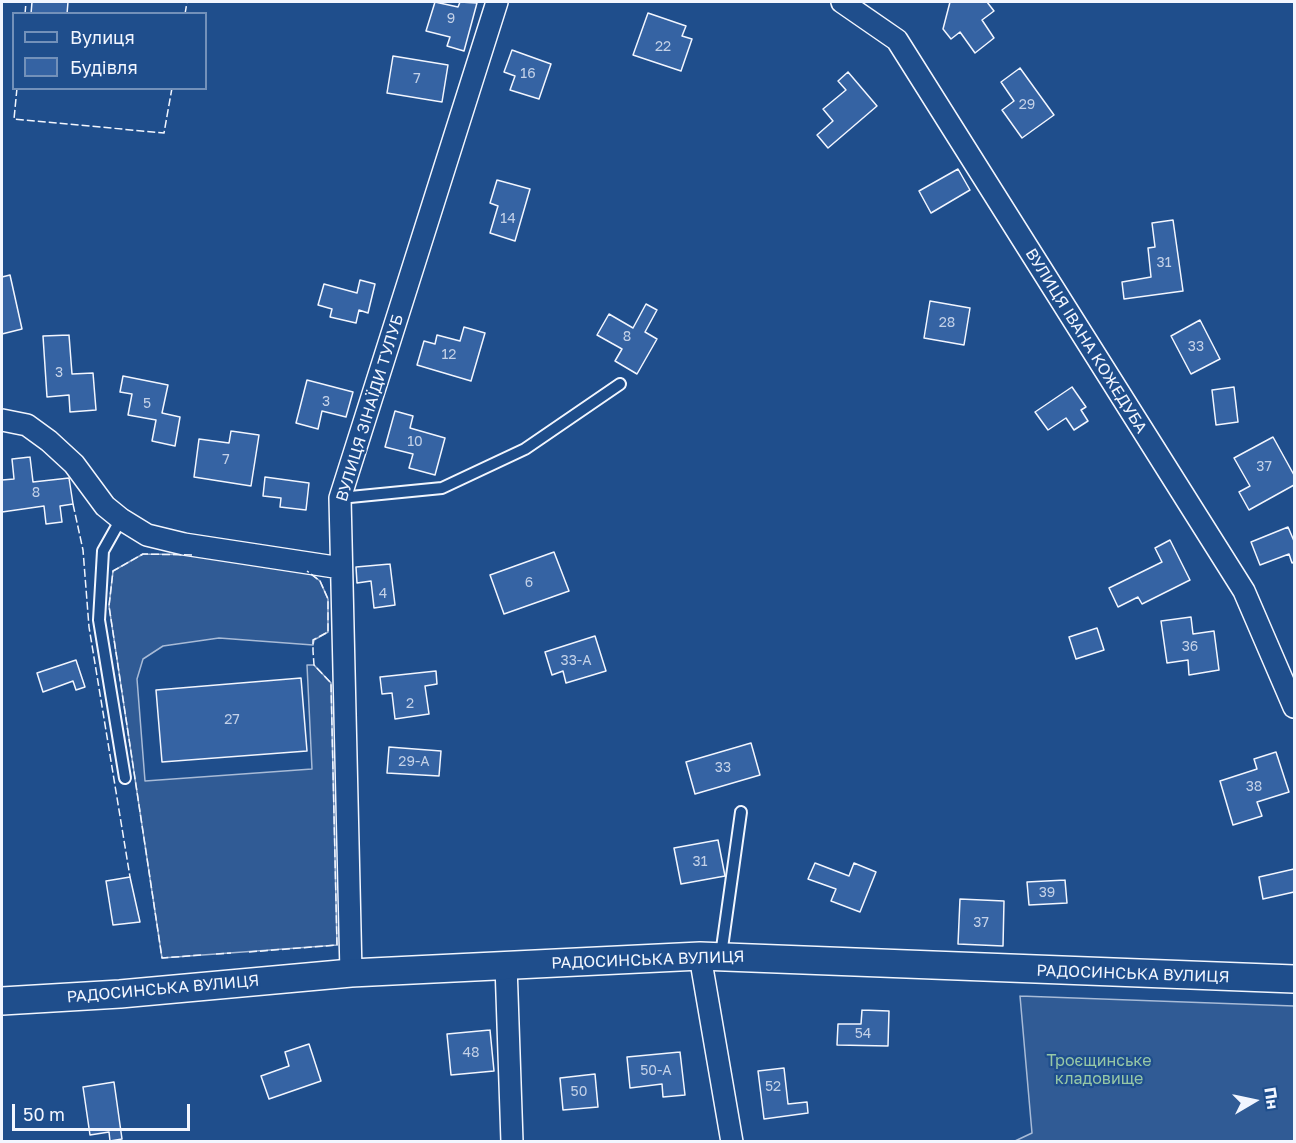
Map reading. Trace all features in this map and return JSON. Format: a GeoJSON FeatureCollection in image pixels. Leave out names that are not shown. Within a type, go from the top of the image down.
{"type":"FeatureCollection","features":[{"type":"Feature","properties":{"kind":"street","name":"ВУЛИЦЯ ЗІНАЇДИ ТУЛУБ"},"geometry":{"type":"LineString","coordinates":[[351,973],[340,498],[497,2]]}},
{"type":"Feature","properties":{"kind":"street","name":"ВУЛИЦЯ ІВАНА КОЖЕДУБА"},"geometry":{"type":"LineString","coordinates":[[842,2],[897,40],[1244,591],[1294,707]]}},
{"type":"Feature","properties":{"kind":"street"},"geometry":{"type":"LineString","coordinates":[[2,420],[27,425],[49,441],[74,464],[105,506],[147,535],[341,568]]}},
{"type":"Feature","properties":{"kind":"street"},"geometry":{"type":"LineString","coordinates":[[710,956],[732,1142]]}},
{"type":"Feature","properties":{"kind":"street","name":"РАДОСИНСЬКА ВУЛИЦЯ"},"geometry":{"type":"LineString","coordinates":[[2,1000],[120,994],[351,973],[710,956],[1035,971],[1294,979]]}},
{"type":"Feature","properties":{"kind":"street"},"geometry":{"type":"LineString","coordinates":[[506,964],[512,1142]]}},
{"type":"Feature","properties":{"kind":"lane"},"geometry":{"type":"LineString","coordinates":[[340,498],[442,488],[525,449],[620,384]]}},
{"type":"Feature","properties":{"kind":"lane"},"geometry":{"type":"LineString","coordinates":[[121,519],[103,551],[99,620],[125,778]]}},
{"type":"Feature","properties":{"kind":"lane"},"geometry":{"type":"LineString","coordinates":[[710,956],[741,812]]}},
{"type":"Feature","properties":{"kind":"shaded area"},"geometry":{"type":"Polygon","coordinates":[[[143,554],[219,555],[306,570],[320,581],[328,599],[328,632],[314,640],[313,645],[219,638],[163,646],[143,659],[137,679],[145,781],[312,769],[307,665],[314,665],[331,683],[337,945],[162,958],[109,606],[113,571],[143,554]]]}},
{"type":"Feature","properties":{"kind":"shaded area","name":"Троєщинське кладовище"},"geometry":{"type":"Polygon","coordinates":[[[1020,996],[1294,1006],[1294,1141],[1015,1141],[1032,1133],[1020,996]]]}},
{"type":"Feature","properties":{"kind":"building"},"geometry":{"type":"Polygon","coordinates":[[[32,2],[68,2],[67,12],[31,12],[32,2]]]}},
{"type":"Feature","properties":{"kind":"building"},"geometry":{"type":"Polygon","coordinates":[[[435,2],[458,7],[460,2],[477,3],[464,51],[447,46],[450,37],[426,31],[435,2]]]}},
{"type":"Feature","properties":{"kind":"building"},"geometry":{"type":"Polygon","coordinates":[[[950,2],[987,2],[994,11],[982,20],[994,38],[975,53],[960,32],[951,39],[943,29],[950,2]]]}},
{"type":"Feature","properties":{"kind":"building"},"geometry":{"type":"Polygon","coordinates":[[[648,13],[686,26],[682,36],[692,39],[681,71],[633,55],[648,13]]]}},
{"type":"Feature","properties":{"kind":"building"},"geometry":{"type":"Polygon","coordinates":[[[512,50],[551,64],[539,99],[510,90],[515,76],[504,72],[512,50]]]}},
{"type":"Feature","properties":{"kind":"building"},"geometry":{"type":"Polygon","coordinates":[[[393,56],[448,65],[442,102],[387,93],[393,56]]]}},
{"type":"Feature","properties":{"kind":"building"},"geometry":{"type":"Polygon","coordinates":[[[1020,68],[1054,115],[1022,138],[1002,110],[1014,101],[1001,82],[1020,68]]]}},
{"type":"Feature","properties":{"kind":"building"},"geometry":{"type":"Polygon","coordinates":[[[848,72],[877,106],[828,148],[817,135],[833,121],[823,109],[846,90],[838,81],[848,72]]]}},
{"type":"Feature","properties":{"kind":"building"},"geometry":{"type":"Polygon","coordinates":[[[958,169],[970,190],[931,213],[919,191],[958,169]]]}},
{"type":"Feature","properties":{"kind":"building"},"geometry":{"type":"Polygon","coordinates":[[[497,180],[530,189],[515,241],[490,233],[498,206],[490,203],[497,180]]]}},
{"type":"Feature","properties":{"kind":"building"},"geometry":{"type":"Polygon","coordinates":[[[1173,220],[1183,291],[1124,299],[1122,282],[1151,277],[1148,248],[1155,247],[1152,223],[1173,220]]]}},
{"type":"Feature","properties":{"kind":"building"},"geometry":{"type":"Polygon","coordinates":[[[10,275],[22,329],[2,334],[2,277],[10,275]]]}},
{"type":"Feature","properties":{"kind":"building"},"geometry":{"type":"Polygon","coordinates":[[[360,280],[375,284],[368,313],[359,310],[356,323],[330,317],[332,309],[318,305],[324,284],[357,293],[360,280]]]}},
{"type":"Feature","properties":{"kind":"building"},"geometry":{"type":"Polygon","coordinates":[[[930,301],[970,308],[964,345],[924,338],[930,301]]]}},
{"type":"Feature","properties":{"kind":"building"},"geometry":{"type":"Polygon","coordinates":[[[646,304],[657,310],[645,332],[657,339],[637,374],[615,361],[622,349],[597,335],[609,314],[633,328],[646,304]]]}},
{"type":"Feature","properties":{"kind":"building"},"geometry":{"type":"Polygon","coordinates":[[[1200,320],[1220,359],[1191,374],[1171,336],[1200,320]]]}},
{"type":"Feature","properties":{"kind":"building"},"geometry":{"type":"Polygon","coordinates":[[[464,327],[485,333],[471,381],[417,365],[424,341],[435,344],[437,335],[460,341],[464,327]]]}},
{"type":"Feature","properties":{"kind":"building"},"geometry":{"type":"Polygon","coordinates":[[[69,335],[72,374],[93,373],[96,410],[70,412],[69,395],[47,397],[43,336],[69,335]]]}},
{"type":"Feature","properties":{"kind":"building"},"geometry":{"type":"Polygon","coordinates":[[[123,376],[168,385],[162,413],[180,417],[175,446],[152,441],[156,420],[128,415],[132,394],[120,392],[123,376]]]}},
{"type":"Feature","properties":{"kind":"building"},"geometry":{"type":"Polygon","coordinates":[[[307,380],[353,392],[346,417],[322,411],[318,429],[296,423],[307,380]]]}},
{"type":"Feature","properties":{"kind":"building"},"geometry":{"type":"Polygon","coordinates":[[[1072,387],[1086,407],[1081,410],[1088,421],[1074,430],[1066,418],[1048,430],[1035,412],[1072,387]]]}},
{"type":"Feature","properties":{"kind":"building"},"geometry":{"type":"Polygon","coordinates":[[[1234,387],[1238,422],[1216,425],[1212,390],[1234,387]]]}},
{"type":"Feature","properties":{"kind":"building"},"geometry":{"type":"Polygon","coordinates":[[[395,411],[413,416],[410,428],[445,438],[435,475],[409,468],[413,454],[385,447],[395,411]]]}},
{"type":"Feature","properties":{"kind":"building"},"geometry":{"type":"Polygon","coordinates":[[[231,431],[259,435],[251,486],[194,477],[199,439],[229,443],[231,431]]]}},
{"type":"Feature","properties":{"kind":"building"},"geometry":{"type":"Polygon","coordinates":[[[1273,437],[1294,475],[1294,485],[1249,510],[1239,492],[1250,486],[1234,458],[1273,437]]]}},
{"type":"Feature","properties":{"kind":"building"},"geometry":{"type":"Polygon","coordinates":[[[30,457],[33,482],[69,478],[73,504],[60,506],[62,522],[46,524],[44,506],[2,512],[2,480],[14,479],[12,459],[30,457]]]}},
{"type":"Feature","properties":{"kind":"building"},"geometry":{"type":"Polygon","coordinates":[[[265,477],[309,483],[306,510],[280,507],[281,498],[263,496],[265,477]]]}},
{"type":"Feature","properties":{"kind":"building"},"geometry":{"type":"Polygon","coordinates":[[[1288,527],[1294,541],[1294,562],[1292,563],[1289,554],[1260,565],[1251,542],[1288,527]]]}},
{"type":"Feature","properties":{"kind":"building"},"geometry":{"type":"Polygon","coordinates":[[[1170,540],[1190,580],[1142,604],[1138,597],[1118,607],[1109,588],[1162,562],[1155,548],[1170,540]]]}},
{"type":"Feature","properties":{"kind":"building"},"geometry":{"type":"Polygon","coordinates":[[[554,552],[569,591],[504,614],[490,575],[554,552]]]}},
{"type":"Feature","properties":{"kind":"building"},"geometry":{"type":"Polygon","coordinates":[[[390,564],[395,605],[374,608],[371,581],[357,583],[356,567],[390,564]]]}},
{"type":"Feature","properties":{"kind":"building"},"geometry":{"type":"Polygon","coordinates":[[[1191,617],[1193,634],[1214,631],[1219,670],[1189,675],[1188,660],[1167,663],[1161,621],[1191,617]]]}},
{"type":"Feature","properties":{"kind":"building"},"geometry":{"type":"Polygon","coordinates":[[[1097,628],[1104,650],[1076,659],[1069,637],[1097,628]]]}},
{"type":"Feature","properties":{"kind":"building"},"geometry":{"type":"Polygon","coordinates":[[[595,636],[606,671],[566,683],[563,671],[552,675],[545,652],[595,636]]]}},
{"type":"Feature","properties":{"kind":"building"},"geometry":{"type":"Polygon","coordinates":[[[76,660],[85,687],[76,690],[73,681],[43,692],[37,673],[76,660]]]}},
{"type":"Feature","properties":{"kind":"building"},"geometry":{"type":"Polygon","coordinates":[[[436,671],[437,684],[425,686],[429,714],[395,719],[392,693],[382,694],[380,677],[436,671]]]}},
{"type":"Feature","properties":{"kind":"building"},"geometry":{"type":"Polygon","coordinates":[[[301,678],[307,751],[162,762],[156,690],[301,678]]]}},
{"type":"Feature","properties":{"kind":"building"},"geometry":{"type":"Polygon","coordinates":[[[751,743],[760,775],[695,794],[686,762],[751,743]]]}},
{"type":"Feature","properties":{"kind":"building"},"geometry":{"type":"Polygon","coordinates":[[[389,747],[441,751],[439,776],[387,773],[389,747]]]}},
{"type":"Feature","properties":{"kind":"building"},"geometry":{"type":"Polygon","coordinates":[[[1276,752],[1289,792],[1257,802],[1262,816],[1233,825],[1220,781],[1257,769],[1254,759],[1276,752]]]}},
{"type":"Feature","properties":{"kind":"building"},"geometry":{"type":"Polygon","coordinates":[[[718,840],[725,876],[681,884],[674,848],[718,840]]]}},
{"type":"Feature","properties":{"kind":"building"},"geometry":{"type":"Polygon","coordinates":[[[815,863],[849,876],[854,863],[876,872],[860,912],[831,901],[836,889],[808,879],[815,863]]]}},
{"type":"Feature","properties":{"kind":"building"},"geometry":{"type":"Polygon","coordinates":[[[1294,869],[1294,892],[1263,899],[1259,877],[1294,869]]]}},
{"type":"Feature","properties":{"kind":"building"},"geometry":{"type":"Polygon","coordinates":[[[130,877],[140,922],[113,925],[106,881],[130,877]]]}},
{"type":"Feature","properties":{"kind":"building"},"geometry":{"type":"Polygon","coordinates":[[[1065,880],[1067,903],[1029,905],[1027,882],[1065,880]]]}},
{"type":"Feature","properties":{"kind":"building"},"geometry":{"type":"Polygon","coordinates":[[[960,899],[1004,901],[1003,946],[958,944],[960,899]]]}},
{"type":"Feature","properties":{"kind":"building"},"geometry":{"type":"Polygon","coordinates":[[[862,1010],[889,1011],[888,1046],[837,1045],[838,1024],[861,1024],[862,1010]]]}},
{"type":"Feature","properties":{"kind":"building"},"geometry":{"type":"Polygon","coordinates":[[[490,1030],[494,1071],[451,1075],[447,1034],[490,1030]]]}},
{"type":"Feature","properties":{"kind":"building"},"geometry":{"type":"Polygon","coordinates":[[[309,1044],[321,1081],[269,1099],[261,1076],[289,1066],[285,1052],[309,1044]]]}},
{"type":"Feature","properties":{"kind":"building"},"geometry":{"type":"Polygon","coordinates":[[[680,1052],[685,1095],[663,1097],[662,1084],[630,1088],[627,1057],[680,1052]]]}},
{"type":"Feature","properties":{"kind":"building"},"geometry":{"type":"Polygon","coordinates":[[[784,1068],[788,1104],[807,1102],[808,1113],[764,1119],[758,1071],[784,1068]]]}},
{"type":"Feature","properties":{"kind":"building"},"geometry":{"type":"Polygon","coordinates":[[[595,1074],[598,1107],[563,1110],[560,1078],[595,1074]]]}},
{"type":"Feature","properties":{"kind":"building"},"geometry":{"type":"Polygon","coordinates":[[[114,1082],[122,1139],[110,1141],[109,1132],[90,1135],[83,1087],[114,1082]]]}},
{"type":"Feature","properties":{"kind":"fence"},"geometry":{"type":"LineString","coordinates":[[25,12],[26,2]]}},
{"type":"Feature","properties":{"kind":"fence"},"geometry":{"type":"LineString","coordinates":[[185,12],[187,2]]}},
{"type":"Feature","properties":{"kind":"fence"},"geometry":{"type":"LineString","coordinates":[[17,90],[14,119],[164,133],[172,90]]}},
{"type":"Feature","properties":{"kind":"fence"},"geometry":{"type":"LineString","coordinates":[[73,504],[83,550],[89,627],[130,877]]}},
{"type":"Feature","properties":{"kind":"fence"},"geometry":{"type":"LineString","coordinates":[[192,555],[143,554],[113,571],[109,606],[162,958],[201,955]]}},
{"type":"Feature","properties":{"kind":"fence"},"geometry":{"type":"LineString","coordinates":[[249,952],[337,945],[331,683],[314,665],[313,651],[313,640],[328,632],[328,599],[320,581],[307,571]]}},
{"type":"Feature","properties":{"kind":"fence"},"geometry":{"type":"LineString","coordinates":[[216,954],[231,953]]}}]}
